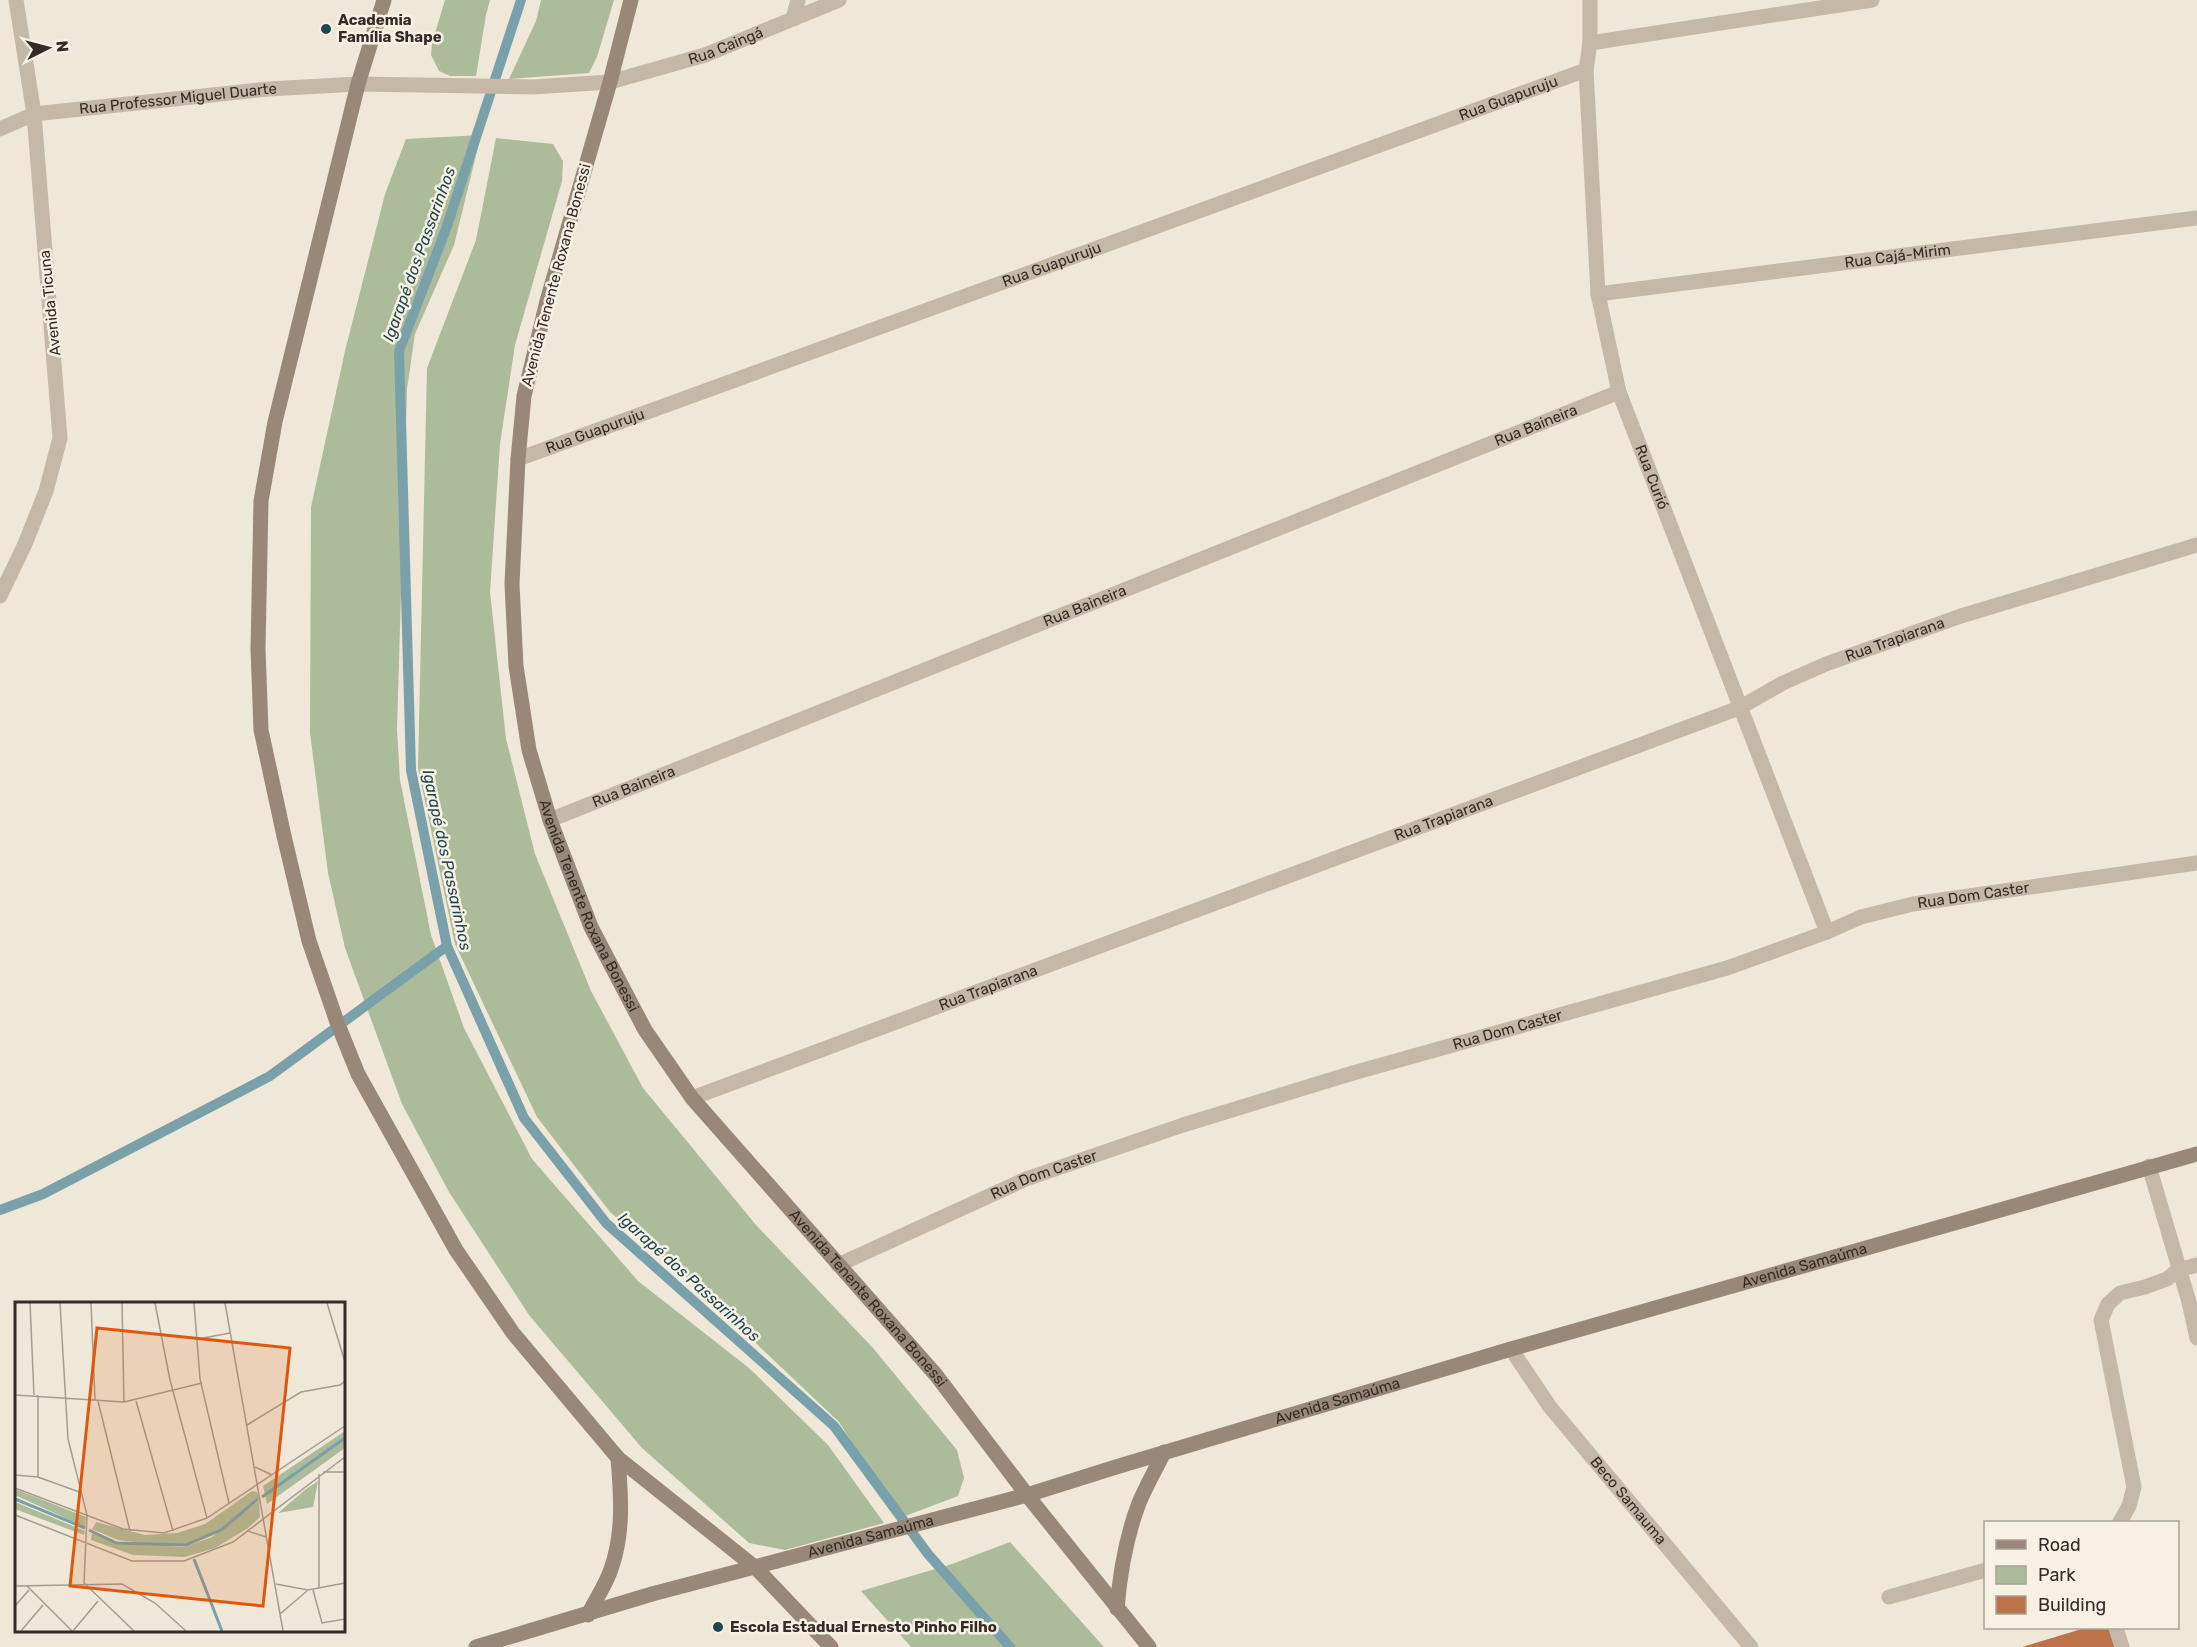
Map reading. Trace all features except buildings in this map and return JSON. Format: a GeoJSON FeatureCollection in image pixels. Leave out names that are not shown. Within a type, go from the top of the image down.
{"type":"FeatureCollection","features":[{"type":"Feature","properties":{"kind":"street","name":"Avenida Ticuna"},"geometry":{"type":"LineString","coordinates":[[0,596],[25,544],[46,491],[60,438],[34,114],[16,0]]}},
{"type":"Feature","properties":{"kind":"street"},"geometry":{"type":"LineString","coordinates":[[384,0],[358,84],[275,422],[261,501],[258,649],[261,730],[309,941],[358,1074],[456,1250],[513,1334],[618,1458],[756,1568],[831,1647]]}},
{"type":"Feature","properties":{"kind":"street","name":"Avenida Tenente Roxana Bonessi"},"geometry":{"type":"LineString","coordinates":[[631,0],[542,322],[524,396],[518,459],[512,584],[516,666],[529,750],[550,820],[591,927],[645,1030],[692,1098],[936,1375],[1027,1496],[1149,1647]]}},
{"type":"Feature","properties":{"kind":"street"},"geometry":{"type":"LineString","coordinates":[[793,19],[798,0]]}},
{"type":"Feature","properties":{"kind":"street","name":"Rua Caingá"},"geometry":{"type":"LineString","coordinates":[[533,87],[610,82],[705,55],[839,0]]}},
{"type":"Feature","properties":{"kind":"street","name":"Rua Curió"},"geometry":{"type":"LineString","coordinates":[[1590,0],[1590,43],[1586,70],[1598,294],[1619,392],[1827,932]]}},
{"type":"Feature","properties":{"kind":"street"},"geometry":{"type":"LineString","coordinates":[[1590,43],[1872,0]]}},
{"type":"Feature","properties":{"kind":"street","name":"Rua Guapuruju"},"geometry":{"type":"LineString","coordinates":[[518,459],[1586,70]]}},
{"type":"Feature","properties":{"kind":"street","name":"Rua Professor Miguel Duarte"},"geometry":{"type":"LineString","coordinates":[[0,129],[34,114],[268,89],[358,84],[533,87]]}},
{"type":"Feature","properties":{"kind":"street","name":"Rua Cajá-Mirim"},"geometry":{"type":"LineString","coordinates":[[1598,294],[2197,218]]}},
{"type":"Feature","properties":{"kind":"street","name":"Rua Baineira"},"geometry":{"type":"LineString","coordinates":[[550,820],[1619,392]]}},
{"type":"Feature","properties":{"kind":"street","name":"Rua Trapiarana"},"geometry":{"type":"LineString","coordinates":[[692,1098],[1739,708],[1783,683],[1837,660],[1961,616],[2197,545]]}},
{"type":"Feature","properties":{"kind":"street","name":"Rua Dom Caster"},"geometry":{"type":"LineString","coordinates":[[838,1265],[1026,1179],[1183,1125],[1353,1073],[1727,968],[1827,932],[1861,917],[1913,904],[2196,865]]}},
{"type":"Feature","properties":{"kind":"street","name":"Avenida Samaúma"},"geometry":{"type":"LineString","coordinates":[[476,1647],[652,1594],[1027,1496],[1164,1452],[1511,1349],[2197,1154]]}},
{"type":"Feature","properties":{"kind":"street"},"geometry":{"type":"LineString","coordinates":[[2149,1167],[2197,1338]]}},
{"type":"Feature","properties":{"kind":"street"},"geometry":{"type":"LineString","coordinates":[[2121,1521],[2129,1506],[2134,1488],[2101,1320],[2108,1304],[2120,1293],[2167,1279],[2178,1270],[2197,1265]]}},
{"type":"Feature","properties":{"kind":"street","name":"Beco Samauma"},"geometry":{"type":"LineString","coordinates":[[1511,1349],[1550,1407],[1751,1647]]}},
{"type":"Feature","properties":{"kind":"street"},"geometry":{"type":"LineString","coordinates":[[1117,1609],[1121,1570],[1131,1528],[1140,1502],[1164,1452]]}},
{"type":"Feature","properties":{"kind":"street"},"geometry":{"type":"LineString","coordinates":[[588,1615],[611,1569],[620,1532],[621,1497],[618,1458]]}},
{"type":"Feature","properties":{"kind":"street"},"geometry":{"type":"LineString","coordinates":[[1889,1597],[1984,1571]]}},
{"type":"Feature","properties":{"kind":"street"},"geometry":{"type":"LineString","coordinates":[[2116,1629],[2122,1647]]}},
{"type":"Feature","properties":{"kind":"green space"},"geometry":{"type":"Polygon","coordinates":[[[445,0],[490,0],[476,76],[450,76],[439,71],[431,55],[432,43],[445,0]]]}},
{"type":"Feature","properties":{"kind":"green space"},"geometry":{"type":"Polygon","coordinates":[[[541,0],[614,0],[597,57],[589,73],[509,79],[536,21],[541,0]]]}},
{"type":"Feature","properties":{"kind":"green space"},"geometry":{"type":"Polygon","coordinates":[[[481,135],[454,245],[415,334],[407,389],[397,729],[400,780],[431,935],[464,1028],[532,1159],[638,1281],[749,1368],[828,1445],[884,1523],[785,1550],[749,1543],[642,1448],[529,1315],[449,1192],[402,1104],[345,948],[328,873],[310,733],[311,507],[345,351],[385,194],[406,139],[481,135]]]}},
{"type":"Feature","properties":{"kind":"green space"},"geometry":{"type":"Polygon","coordinates":[[[496,138],[553,144],[563,161],[562,181],[515,345],[500,444],[490,592],[506,739],[535,854],[591,991],[643,1088],[756,1225],[873,1348],[957,1450],[964,1478],[958,1496],[900,1518],[839,1422],[688,1279],[610,1212],[537,1117],[455,944],[418,768],[427,368],[476,240],[496,138]]]}},
{"type":"Feature","properties":{"kind":"green space"},"geometry":{"type":"Polygon","coordinates":[[[1010,1542],[1104,1647],[911,1647],[861,1591],[952,1564],[1010,1542]]]}},
{"type":"Feature","properties":{"kind":"waterway","name":"Igarapé dos Passarinhos"},"geometry":{"type":"LineString","coordinates":[[521,0],[446,229],[399,351],[411,770],[447,946],[524,1118],[606,1223],[834,1426],[928,1554],[1010,1647]]}},
{"type":"Feature","properties":{"kind":"waterway"},"geometry":{"type":"LineString","coordinates":[[0,1210],[43,1194],[270,1076],[447,946]]}},
{"type":"Feature","properties":{"kind":"place","name":"Academia Família Shape"},"geometry":{"type":"Point","coordinates":[326,29]}},
{"type":"Feature","properties":{"kind":"place","name":"Escola Estadual Ernesto Pinho Filho"},"geometry":{"type":"Point","coordinates":[718,1627]}}]}
